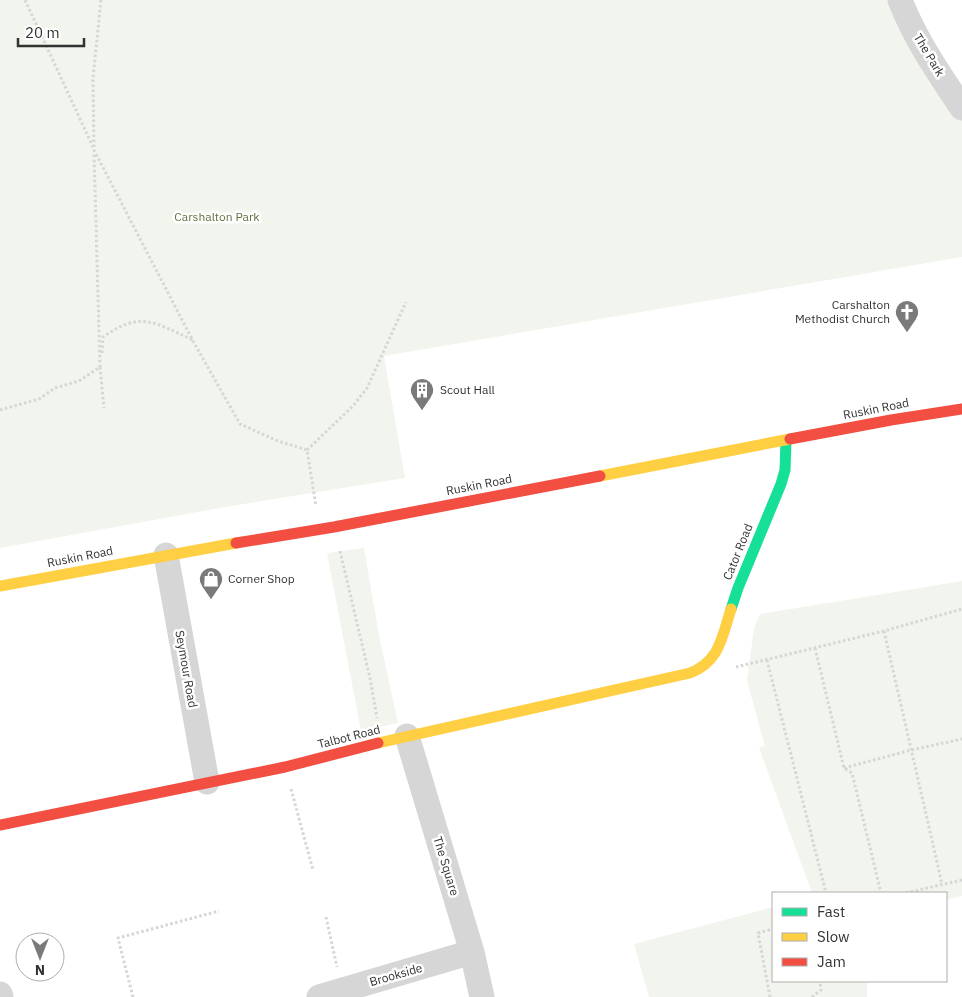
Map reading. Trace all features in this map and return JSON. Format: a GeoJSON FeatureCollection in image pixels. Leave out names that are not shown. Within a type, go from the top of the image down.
{"type":"FeatureCollection","features":[{"type":"Feature","properties":{"kind":"main road","name":"Ruskin Road"},"geometry":{"type":"LineString","coordinates":[[0,586],[320,529],[891,420],[962,409]]}},
{"type":"Feature","properties":{"kind":"main road","name":"Cator Road"},"geometry":{"type":"LineString","coordinates":[[707,664],[718,649],[738,588],[781,484],[785,470],[786,441]]}},
{"type":"Feature","properties":{"kind":"main road","name":"Talbot Road"},"geometry":{"type":"LineString","coordinates":[[0,825],[285,766],[407,736],[690,674],[707,664]]}},
{"type":"Feature","properties":{"kind":"street","name":"The Park"},"geometry":{"type":"LineString","coordinates":[[900,0],[906,15],[934,65],[962,108]]}},
{"type":"Feature","properties":{"kind":"street","name":"Seymour Road"},"geometry":{"type":"LineString","coordinates":[[166,555],[207,782]]}},
{"type":"Feature","properties":{"kind":"street","name":"The Square"},"geometry":{"type":"LineString","coordinates":[[407,736],[472,952],[482,997]]}},
{"type":"Feature","properties":{"kind":"street","name":"Brookside"},"geometry":{"type":"LineString","coordinates":[[330,994],[472,952]]}},
{"type":"Feature","properties":{"kind":"path"},"geometry":{"type":"LineString","coordinates":[[25,0],[94,150],[193,341],[240,424],[278,441],[307,450]]}},
{"type":"Feature","properties":{"kind":"path"},"geometry":{"type":"LineString","coordinates":[[101,0],[93,78],[100,367],[104,408]]}},
{"type":"Feature","properties":{"kind":"path"},"geometry":{"type":"LineString","coordinates":[[307,450],[353,406],[367,388],[406,302]]}},
{"type":"Feature","properties":{"kind":"path"},"geometry":{"type":"LineString","coordinates":[[100,367],[103,337],[114,329],[134,321],[153,322],[193,341]]}},
{"type":"Feature","properties":{"kind":"path"},"geometry":{"type":"LineString","coordinates":[[0,410],[39,399],[55,388],[79,381],[100,367]]}},
{"type":"Feature","properties":{"kind":"path"},"geometry":{"type":"LineString","coordinates":[[307,450],[320,529]]}},
{"type":"Feature","properties":{"kind":"path"},"geometry":{"type":"LineString","coordinates":[[334,526],[370,678],[381,743]]}},
{"type":"Feature","properties":{"kind":"path"},"geometry":{"type":"LineString","coordinates":[[707,664],[726,670],[884,631],[962,609]]}},
{"type":"Feature","properties":{"kind":"path"},"geometry":{"type":"LineString","coordinates":[[884,631],[942,884]]}},
{"type":"Feature","properties":{"kind":"path"},"geometry":{"type":"LineString","coordinates":[[815,648],[844,768],[852,773],[882,892]]}},
{"type":"Feature","properties":{"kind":"path"},"geometry":{"type":"LineString","coordinates":[[767,660],[826,892]]}},
{"type":"Feature","properties":{"kind":"path"},"geometry":{"type":"LineString","coordinates":[[844,768],[911,750],[962,740]]}},
{"type":"Feature","properties":{"kind":"path"},"geometry":{"type":"LineString","coordinates":[[285,766],[313,870]]}},
{"type":"Feature","properties":{"kind":"path"},"geometry":{"type":"LineString","coordinates":[[910,892],[962,880]]}},
{"type":"Feature","properties":{"kind":"path"},"geometry":{"type":"LineString","coordinates":[[133,997],[118,938],[219,911]]}},
{"type":"Feature","properties":{"kind":"path"},"geometry":{"type":"LineString","coordinates":[[326,916],[330,994]]}},
{"type":"Feature","properties":{"kind":"path"},"geometry":{"type":"LineString","coordinates":[[770,997],[758,934],[772,930]]}},
{"type":"Feature","properties":{"kind":"path"},"geometry":{"type":"LineString","coordinates":[[812,997],[821,990],[820,982]]}},
{"type":"Feature","properties":{"kind":"green space","name":"Carshalton Park"},"geometry":{"type":"Polygon","coordinates":[[[0,0],[894,0],[962,114],[962,257],[384,356],[405,478],[225,507],[0,548],[0,0]]]}},
{"type":"Feature","properties":{"kind":"green space"},"geometry":{"type":"Polygon","coordinates":[[[364,548],[379,635],[398,723],[361,731],[327,553],[364,548]]]}},
{"type":"Feature","properties":{"kind":"green space"},"geometry":{"type":"Polygon","coordinates":[[[962,581],[962,896],[947,900],[947,892],[812,892],[759,748],[765,746],[747,681],[754,628],[760,614],[962,581]]]}},
{"type":"Feature","properties":{"kind":"green space"},"geometry":{"type":"Polygon","coordinates":[[[772,907],[772,982],[867,982],[867,997],[649,997],[634,944],[772,907]]]}},
{"type":"Feature","properties":{"kind":"traffic: fast"},"geometry":{"type":"LineString","coordinates":[[731,609],[781,484],[785,470],[786,441]]}},
{"type":"Feature","properties":{"kind":"traffic: slow"},"geometry":{"type":"LineString","coordinates":[[600,476],[790,439]]}},
{"type":"Feature","properties":{"kind":"traffic: slow"},"geometry":{"type":"LineString","coordinates":[[0,586],[236,543]]}},
{"type":"Feature","properties":{"kind":"traffic: slow"},"geometry":{"type":"LineString","coordinates":[[378,743],[690,673],[700,668],[714,655],[722,638],[731,609]]}},
{"type":"Feature","properties":{"kind":"traffic: jam"},"geometry":{"type":"LineString","coordinates":[[790,439],[962,409]]}},
{"type":"Feature","properties":{"kind":"traffic: jam"},"geometry":{"type":"LineString","coordinates":[[236,543],[334,527],[600,476]]}},
{"type":"Feature","properties":{"kind":"traffic: jam"},"geometry":{"type":"LineString","coordinates":[[0,825],[285,767],[378,743]]}},
{"type":"Feature","properties":{"kind":"place","name":"Carshalton Methodist Church"},"geometry":{"type":"Point","coordinates":[907,333]}},
{"type":"Feature","properties":{"kind":"place","name":"Scout Hall"},"geometry":{"type":"Point","coordinates":[422,411]}},
{"type":"Feature","properties":{"kind":"place","name":"Corner Shop"},"geometry":{"type":"Point","coordinates":[211,600]}}]}
